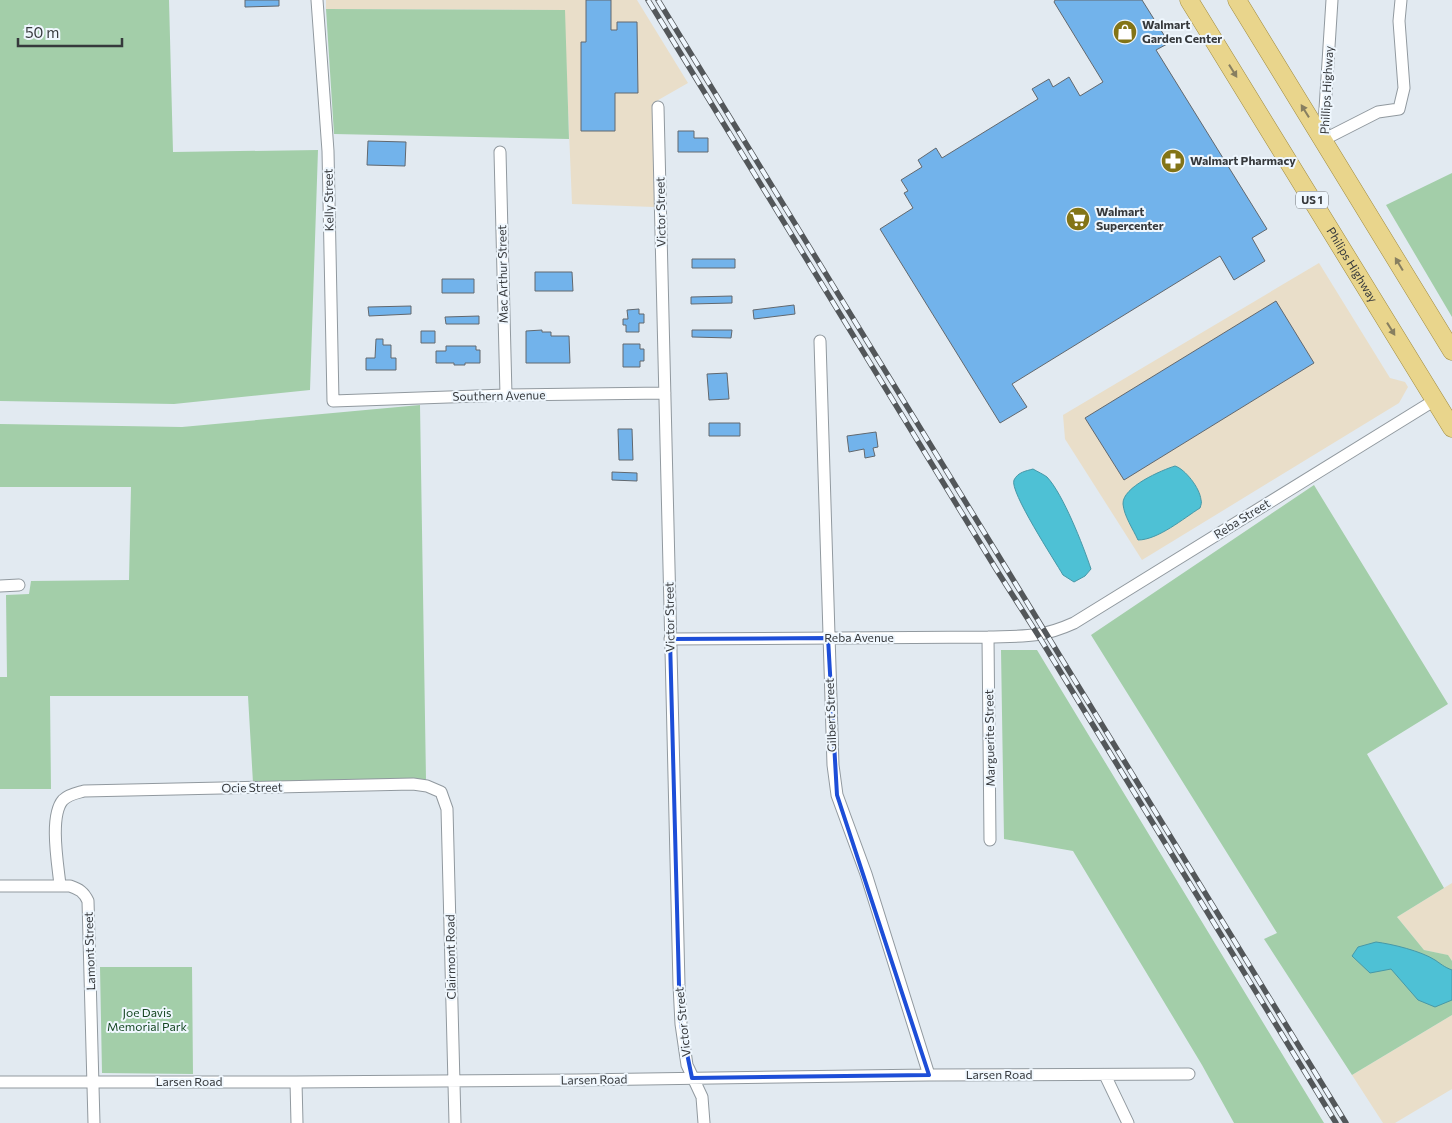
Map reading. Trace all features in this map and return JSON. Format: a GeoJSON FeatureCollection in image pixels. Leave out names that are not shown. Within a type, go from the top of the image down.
{"type":"FeatureCollection","features":[{"type":"Feature","properties":{"kind":"main road","name":"Philips Highway"},"geometry":{"type":"LineString","coordinates":[[1189,0],[1443,400],[1452,428]]}},
{"type":"Feature","properties":{"kind":"main road"},"geometry":{"type":"LineString","coordinates":[[1238,0],[1452,351]]}},
{"type":"Feature","properties":{"kind":"street","name":"Kelly Street"},"geometry":{"type":"LineString","coordinates":[[317,0],[328,152],[333,401]]}},
{"type":"Feature","properties":{"kind":"street","name":"Phillips Highway"},"geometry":{"type":"LineString","coordinates":[[1323,140],[1332,0]]}},
{"type":"Feature","properties":{"kind":"street","name":"Phillips Highway"},"geometry":{"type":"LineString","coordinates":[[1323,140],[1378,112],[1399,109],[1404,88],[1399,21],[1401,0]]}},
{"type":"Feature","properties":{"kind":"street","name":"Victor Street"},"geometry":{"type":"LineString","coordinates":[[658,107],[679,985],[682,1032],[687,1065],[702,1097],[704,1123]]}},
{"type":"Feature","properties":{"kind":"street","name":"Mac Arthur Street"},"geometry":{"type":"LineString","coordinates":[[500,152],[506,395]]}},
{"type":"Feature","properties":{"kind":"street","name":"Gilbert Street"},"geometry":{"type":"LineString","coordinates":[[820,341],[828,638],[833,765],[837,796],[866,874],[929,1075]]}},
{"type":"Feature","properties":{"kind":"street","name":"Southern Avenue"},"geometry":{"type":"LineString","coordinates":[[333,401],[506,395],[665,393]]}},
{"type":"Feature","properties":{"kind":"street","name":"Reba Street"},"geometry":{"type":"LineString","coordinates":[[1047,634],[1074,623],[1443,400]]}},
{"type":"Feature","properties":{"kind":"street"},"geometry":{"type":"LineString","coordinates":[[0,586],[18,586]]}},
{"type":"Feature","properties":{"kind":"street","name":"Reba Avenue"},"geometry":{"type":"LineString","coordinates":[[670,639],[988,637],[1038,636],[1047,634]]}},
{"type":"Feature","properties":{"kind":"street","name":"Marguerite Street"},"geometry":{"type":"LineString","coordinates":[[988,637],[990,840]]}},
{"type":"Feature","properties":{"kind":"street","name":"Ocie Street"},"geometry":{"type":"LineString","coordinates":[[60,885],[55,820],[63,800],[72,794],[84,791],[413,784],[427,786],[441,792]]}},
{"type":"Feature","properties":{"kind":"street","name":"Clairmont Road"},"geometry":{"type":"LineString","coordinates":[[441,792],[447,809],[455,1123]]}},
{"type":"Feature","properties":{"kind":"street","name":"Lamont Street"},"geometry":{"type":"LineString","coordinates":[[0,886],[60,885],[78,889],[85,894],[88,901],[94,1123]]}},
{"type":"Feature","properties":{"kind":"street","name":"Larsen Road"},"geometry":{"type":"LineString","coordinates":[[0,1082],[296,1082],[1189,1074]]}},
{"type":"Feature","properties":{"kind":"street"},"geometry":{"type":"LineString","coordinates":[[1105,1075],[1128,1123]]}},
{"type":"Feature","properties":{"kind":"street"},"geometry":{"type":"LineString","coordinates":[[296,1082],[297,1123]]}},
{"type":"Feature","properties":{"kind":"highlighted area"},"geometry":{"type":"Polygon","coordinates":[[[828,638],[837,795],[929,1075],[692,1078],[681,1024],[679,985],[670,639],[828,638]]]}},
{"type":"Feature","properties":{"kind":"shaded area"},"geometry":{"type":"Polygon","coordinates":[[[326,0],[637,0],[688,83],[653,103],[654,207],[572,204],[564,10],[326,9],[326,0]]]}},
{"type":"Feature","properties":{"kind":"shaded area"},"geometry":{"type":"Polygon","coordinates":[[[1319,263],[1390,378],[1405,382],[1408,387],[1399,403],[1142,560],[1065,439],[1063,415],[1319,263]]]}},
{"type":"Feature","properties":{"kind":"shaded area"},"geometry":{"type":"Polygon","coordinates":[[[1452,883],[1452,961],[1447,955],[1424,950],[1397,917],[1452,883]]]}},
{"type":"Feature","properties":{"kind":"shaded area"},"geometry":{"type":"Polygon","coordinates":[[[1452,1015],[1452,1089],[1395,1123],[1383,1123],[1352,1075],[1452,1015]]]}},
{"type":"Feature","properties":{"kind":"green space"},"geometry":{"type":"Polygon","coordinates":[[[0,0],[169,0],[173,152],[318,150],[310,390],[174,404],[0,401],[0,0]]]}},
{"type":"Feature","properties":{"kind":"green space"},"geometry":{"type":"Polygon","coordinates":[[[326,9],[565,10],[569,139],[334,134],[326,9]]]}},
{"type":"Feature","properties":{"kind":"green space"},"geometry":{"type":"Polygon","coordinates":[[[1452,173],[1452,317],[1386,205],[1452,173]]]}},
{"type":"Feature","properties":{"kind":"green space"},"geometry":{"type":"Polygon","coordinates":[[[420,405],[426,780],[253,783],[248,696],[50,696],[51,789],[0,789],[0,677],[7,677],[6,595],[29,594],[31,581],[129,580],[131,487],[0,487],[0,424],[182,427],[420,405]]]}},
{"type":"Feature","properties":{"kind":"green space"},"geometry":{"type":"Polygon","coordinates":[[[1314,485],[1448,704],[1367,754],[1444,888],[1397,917],[1424,950],[1448,955],[1452,961],[1452,1015],[1352,1075],[1264,939],[1277,933],[1091,635],[1314,485]]]}},
{"type":"Feature","properties":{"kind":"green space"},"geometry":{"type":"Polygon","coordinates":[[[1001,650],[1037,650],[1324,1123],[1234,1123],[1202,1065],[1073,851],[1004,839],[1001,650]]]}},
{"type":"Feature","properties":{"kind":"green space","name":"Joe Davis Memorial Park"},"geometry":{"type":"Polygon","coordinates":[[[100,967],[192,967],[193,1074],[102,1073],[100,967]]]}},
{"type":"Feature","properties":{"kind":"water"},"geometry":{"type":"Polygon","coordinates":[[[1175,466],[1183,471],[1195,485],[1200,495],[1200,508],[1162,533],[1138,540],[1125,513],[1124,498],[1129,491],[1144,480],[1175,466]]]}},
{"type":"Feature","properties":{"kind":"water"},"geometry":{"type":"Polygon","coordinates":[[[1033,469],[1047,477],[1060,495],[1091,569],[1085,576],[1074,582],[1063,575],[1025,511],[1014,487],[1014,480],[1018,475],[1033,469]]]}},
{"type":"Feature","properties":{"kind":"water"},"geometry":{"type":"Polygon","coordinates":[[[1376,942],[1414,951],[1452,970],[1452,1000],[1435,1007],[1418,1000],[1391,969],[1370,973],[1352,956],[1358,947],[1376,942]]]}},
{"type":"Feature","properties":{"kind":"building"},"geometry":{"type":"Polygon","coordinates":[[[245,0],[279,0],[279,6],[245,7],[245,0]]]}},
{"type":"Feature","properties":{"kind":"building"},"geometry":{"type":"Polygon","coordinates":[[[586,0],[611,0],[611,30],[617,30],[617,22],[637,22],[638,93],[615,93],[615,131],[581,131],[581,42],[586,42],[586,0]]]}},
{"type":"Feature","properties":{"kind":"building","name":"Walmart Supercenter"},"geometry":{"type":"Polygon","coordinates":[[[1055,0],[1142,0],[1169,43],[1156,50],[1267,229],[1252,238],[1265,261],[1234,280],[1220,256],[1012,384],[1027,407],[1000,423],[880,229],[913,208],[904,193],[908,191],[901,180],[922,167],[918,160],[936,148],[942,158],[1038,99],[1032,89],[1049,79],[1053,87],[1069,77],[1080,96],[1103,82],[1054,2],[1055,0]]]}},
{"type":"Feature","properties":{"kind":"building"},"geometry":{"type":"Polygon","coordinates":[[[678,131],[694,131],[694,138],[708,138],[708,152],[678,152],[678,131]]]}},
{"type":"Feature","properties":{"kind":"building"},"geometry":{"type":"Polygon","coordinates":[[[368,141],[406,142],[405,166],[367,165],[368,141]]]}},
{"type":"Feature","properties":{"kind":"building"},"geometry":{"type":"Polygon","coordinates":[[[692,259],[735,259],[735,268],[692,268],[692,259]]]}},
{"type":"Feature","properties":{"kind":"building"},"geometry":{"type":"Polygon","coordinates":[[[535,272],[572,272],[573,291],[535,291],[535,272]]]}},
{"type":"Feature","properties":{"kind":"building"},"geometry":{"type":"Polygon","coordinates":[[[442,279],[474,279],[474,293],[442,293],[442,279]]]}},
{"type":"Feature","properties":{"kind":"building"},"geometry":{"type":"Polygon","coordinates":[[[732,296],[732,303],[691,304],[691,297],[732,296]]]}},
{"type":"Feature","properties":{"kind":"building"},"geometry":{"type":"Polygon","coordinates":[[[1276,301],[1314,363],[1124,480],[1085,418],[1276,301]]]}},
{"type":"Feature","properties":{"kind":"building"},"geometry":{"type":"Polygon","coordinates":[[[794,305],[795,314],[754,319],[753,310],[794,305]]]}},
{"type":"Feature","properties":{"kind":"building"},"geometry":{"type":"Polygon","coordinates":[[[411,306],[411,314],[369,316],[368,307],[411,306]]]}},
{"type":"Feature","properties":{"kind":"building"},"geometry":{"type":"Polygon","coordinates":[[[639,309],[639,314],[644,314],[644,323],[639,323],[639,332],[626,332],[626,325],[623,325],[623,319],[628,319],[627,310],[639,309]]]}},
{"type":"Feature","properties":{"kind":"building"},"geometry":{"type":"Polygon","coordinates":[[[479,316],[479,324],[446,324],[445,317],[479,316]]]}},
{"type":"Feature","properties":{"kind":"building"},"geometry":{"type":"Polygon","coordinates":[[[542,330],[542,332],[551,332],[551,336],[569,336],[570,363],[526,363],[526,331],[542,330]]]}},
{"type":"Feature","properties":{"kind":"building"},"geometry":{"type":"Polygon","coordinates":[[[692,330],[732,330],[731,338],[692,337],[692,330]]]}},
{"type":"Feature","properties":{"kind":"building"},"geometry":{"type":"Polygon","coordinates":[[[421,331],[435,331],[435,343],[421,343],[421,331]]]}},
{"type":"Feature","properties":{"kind":"building"},"geometry":{"type":"Polygon","coordinates":[[[376,339],[383,339],[383,345],[391,345],[391,358],[396,358],[396,370],[366,370],[366,358],[375,358],[376,339]]]}},
{"type":"Feature","properties":{"kind":"building"},"geometry":{"type":"Polygon","coordinates":[[[623,344],[640,344],[640,349],[644,349],[644,361],[640,361],[640,367],[623,367],[623,344]]]}},
{"type":"Feature","properties":{"kind":"building"},"geometry":{"type":"Polygon","coordinates":[[[446,346],[476,346],[476,350],[480,350],[480,363],[454,365],[454,363],[436,363],[436,351],[446,351],[446,346]]]}},
{"type":"Feature","properties":{"kind":"building"},"geometry":{"type":"Polygon","coordinates":[[[727,373],[729,399],[709,400],[707,374],[727,373]]]}},
{"type":"Feature","properties":{"kind":"building"},"geometry":{"type":"Polygon","coordinates":[[[709,423],[740,423],[740,436],[709,436],[709,423]]]}},
{"type":"Feature","properties":{"kind":"building"},"geometry":{"type":"Polygon","coordinates":[[[618,429],[632,429],[633,460],[619,460],[618,429]]]}},
{"type":"Feature","properties":{"kind":"building"},"geometry":{"type":"Polygon","coordinates":[[[876,432],[878,447],[873,448],[875,456],[865,458],[864,449],[849,452],[847,436],[876,432]]]}},
{"type":"Feature","properties":{"kind":"building"},"geometry":{"type":"Polygon","coordinates":[[[612,472],[637,473],[637,481],[612,480],[612,472]]]}},
{"type":"Feature","properties":{"kind":"railway"},"geometry":{"type":"LineString","coordinates":[[648,0],[1336,1123]]}},
{"type":"Feature","properties":{"kind":"railway"},"geometry":{"type":"LineString","coordinates":[[658,0],[1346,1123]]}},
{"type":"Feature","properties":{"kind":"place","name":"Walmart Garden Center"},"geometry":{"type":"Point","coordinates":[1125,32]}},
{"type":"Feature","properties":{"kind":"place","name":"Walmart Pharmacy"},"geometry":{"type":"Point","coordinates":[1173,161]}},
{"type":"Feature","properties":{"kind":"place","name":"Walmart Supercenter"},"geometry":{"type":"Point","coordinates":[1078,219]}}]}
